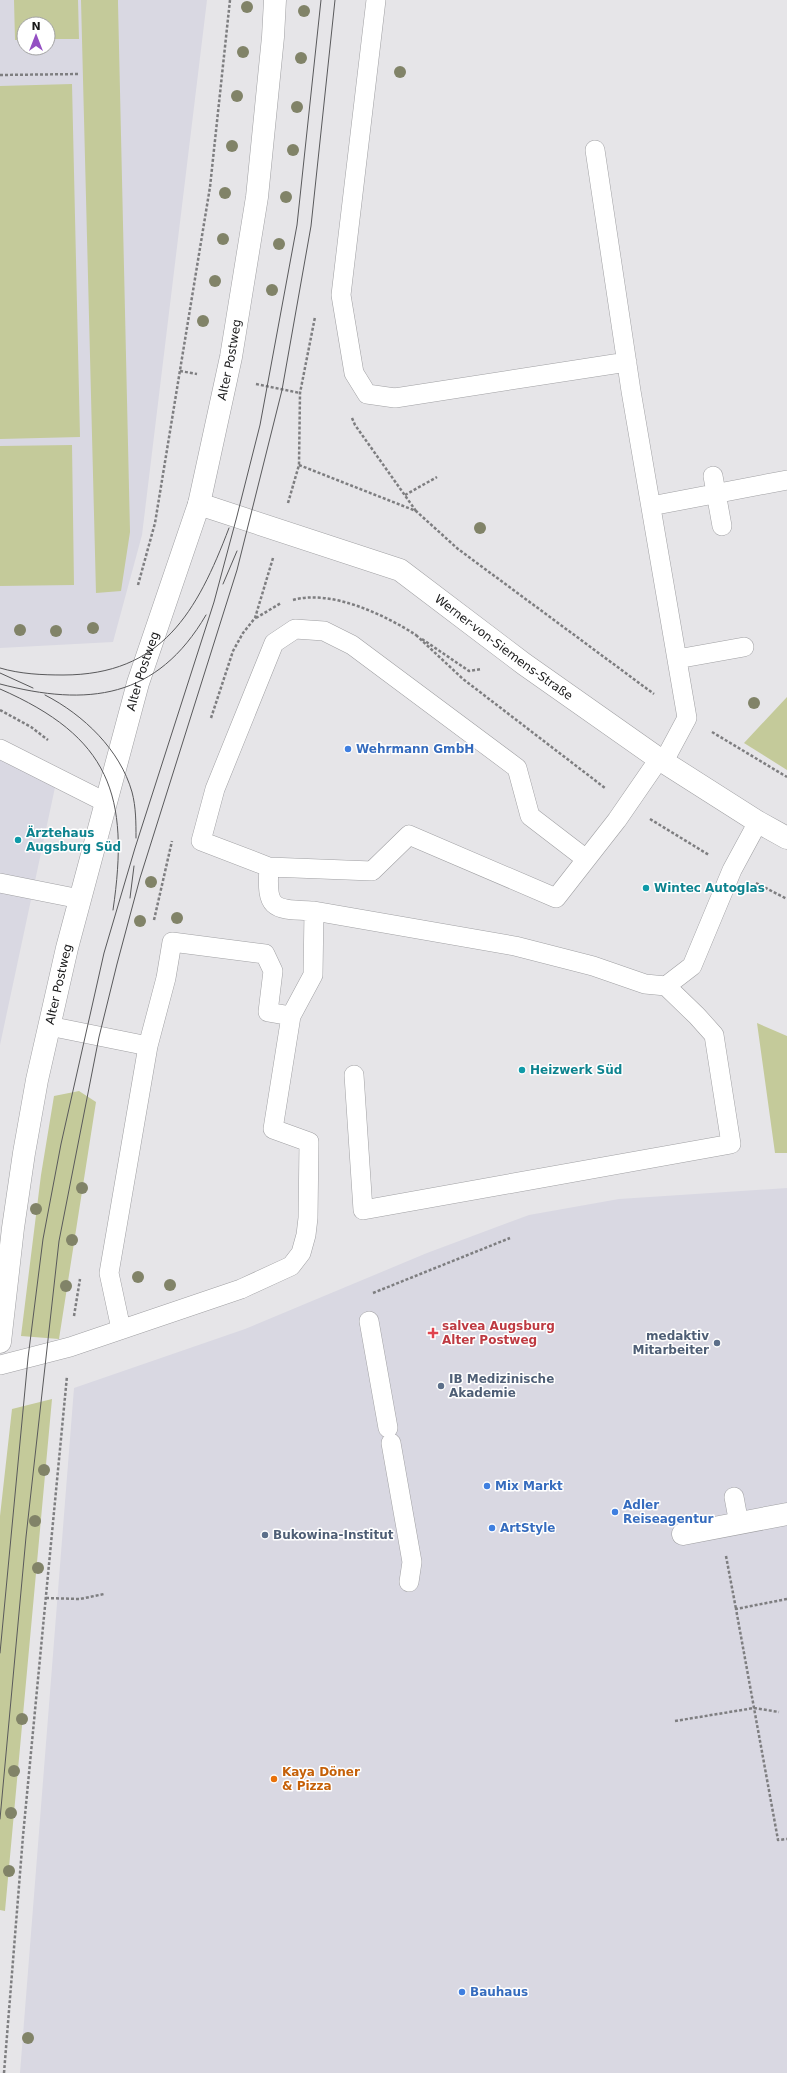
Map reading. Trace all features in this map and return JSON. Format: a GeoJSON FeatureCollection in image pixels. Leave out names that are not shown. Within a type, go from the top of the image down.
{"type":"FeatureCollection","features":[{"type":"Feature","properties":{"kind":"street","name":"Alter Postweg"},"geometry":{"type":"LineString","coordinates":[[0,1342],[6,1227],[49,1026],[105,802],[138,683],[199,504],[231,357],[257,197],[273,37],[275,0]]}},
{"type":"Feature","properties":{"kind":"street","name":"Werner-von-Siemens-Straße"},"geometry":{"type":"LineString","coordinates":[[199,504],[400,570],[524,664],[662,760],[758,822],[787,838]]}},
{"type":"Feature","properties":{"kind":"street"},"geometry":{"type":"LineString","coordinates":[[683,1534],[787,1514]]}},
{"type":"Feature","properties":{"kind":"lane"},"geometry":{"type":"LineString","coordinates":[[376,0],[341,295],[354,373],[367,394],[395,398],[626,362]]}},
{"type":"Feature","properties":{"kind":"lane"},"geometry":{"type":"LineString","coordinates":[[586,859],[530,816],[517,768],[352,645],[324,631],[295,629],[274,643],[215,789],[201,841],[269,867],[372,871],[409,835],[556,898],[586,859],[627,805],[662,760],[687,718],[677,659],[630,435],[626,362],[595,150]]}},
{"type":"Feature","properties":{"kind":"lane"},"geometry":{"type":"LineString","coordinates":[[648,517],[714,485],[787,480]]}},
{"type":"Feature","properties":{"kind":"lane"},"geometry":{"type":"LineString","coordinates":[[714,485],[722,526]]}},
{"type":"Feature","properties":{"kind":"lane"},"geometry":{"type":"LineString","coordinates":[[677,659],[744,647]]}},
{"type":"Feature","properties":{"kind":"lane"},"geometry":{"type":"LineString","coordinates":[[0,749],[105,802]]}},
{"type":"Feature","properties":{"kind":"lane"},"geometry":{"type":"LineString","coordinates":[[666,986],[692,966],[732,870],[758,822]]}},
{"type":"Feature","properties":{"kind":"lane"},"geometry":{"type":"LineString","coordinates":[[269,867],[268,890],[271,901],[281,909],[314,911],[515,946],[592,966],[645,984],[666,986],[714,1035],[730,1144],[363,1210],[354,1075]]}},
{"type":"Feature","properties":{"kind":"lane"},"geometry":{"type":"LineString","coordinates":[[0,883],[80,899]]}},
{"type":"Feature","properties":{"kind":"lane"},"geometry":{"type":"LineString","coordinates":[[0,1365],[70,1347],[241,1289],[291,1266],[301,1253],[308,1218],[309,1142],[273,1129],[291,1016],[313,975],[314,911]]}},
{"type":"Feature","properties":{"kind":"lane"},"geometry":{"type":"LineString","coordinates":[[121,1329],[109,1273],[148,1046],[166,978],[172,942],[265,954],[273,971],[268,1012],[291,1016]]}},
{"type":"Feature","properties":{"kind":"lane"},"geometry":{"type":"LineString","coordinates":[[49,1026],[148,1046]]}},
{"type":"Feature","properties":{"kind":"lane"},"geometry":{"type":"LineString","coordinates":[[369,1321],[412,1562],[409,1582]]}},
{"type":"Feature","properties":{"kind":"lane"},"geometry":{"type":"LineString","coordinates":[[729,1525],[734,1497]]}},
{"type":"Feature","properties":{"kind":"path"},"geometry":{"type":"LineString","coordinates":[[138,588],[155,523],[210,187],[230,0]]}},
{"type":"Feature","properties":{"kind":"path"},"geometry":{"type":"LineString","coordinates":[[0,76],[80,74]]}},
{"type":"Feature","properties":{"kind":"path"},"geometry":{"type":"LineString","coordinates":[[299,465],[416,511],[458,549],[687,718],[787,777]]}},
{"type":"Feature","properties":{"kind":"path"},"geometry":{"type":"LineString","coordinates":[[405,495],[437,478]]}},
{"type":"Feature","properties":{"kind":"path"},"geometry":{"type":"LineString","coordinates":[[416,635],[463,679],[627,805],[732,870],[787,899]]}},
{"type":"Feature","properties":{"kind":"path"},"geometry":{"type":"LineString","coordinates":[[369,1321],[364,1297],[510,1238]]}},
{"type":"Feature","properties":{"kind":"path"},"geometry":{"type":"LineString","coordinates":[[729,1525],[736,1608],[778,1840],[787,1839]]}},
{"type":"Feature","properties":{"kind":"path"},"geometry":{"type":"LineString","coordinates":[[46,1598],[80,1599],[104,1594]]}},
{"type":"Feature","properties":{"kind":"path"},"geometry":{"type":"LineString","coordinates":[[736,1608],[787,1599]]}},
{"type":"Feature","properties":{"kind":"path"},"geometry":{"type":"LineString","coordinates":[[675,1721],[754,1708],[779,1712]]}},
{"type":"Feature","properties":{"kind":"shaded area"},"geometry":{"type":"Polygon","coordinates":[[[0,0],[207,0],[142,535],[113,642],[0,648],[0,0]]]}},
{"type":"Feature","properties":{"kind":"shaded area"},"geometry":{"type":"Polygon","coordinates":[[[0,750],[57,778],[0,1045],[0,750]]]}},
{"type":"Feature","properties":{"kind":"shaded area"},"geometry":{"type":"Polygon","coordinates":[[[787,1188],[787,2073],[20,2073],[74,1388],[245,1329],[427,1253],[529,1215],[619,1199],[787,1188]]]}},
{"type":"Feature","properties":{"kind":"green space"},"geometry":{"type":"Polygon","coordinates":[[[14,0],[78,0],[79,39],[56,39],[56,16],[16,16],[15,40],[14,0]]]}},
{"type":"Feature","properties":{"kind":"green space"},"geometry":{"type":"Polygon","coordinates":[[[81,0],[118,0],[130,532],[121,591],[96,593],[81,0]]]}},
{"type":"Feature","properties":{"kind":"green space"},"geometry":{"type":"Polygon","coordinates":[[[72,84],[80,437],[0,439],[0,86],[72,84]]]}},
{"type":"Feature","properties":{"kind":"green space"},"geometry":{"type":"Polygon","coordinates":[[[72,445],[74,585],[0,586],[0,446],[72,445]]]}},
{"type":"Feature","properties":{"kind":"green space"},"geometry":{"type":"Polygon","coordinates":[[[787,697],[787,770],[744,743],[787,697]]]}},
{"type":"Feature","properties":{"kind":"green space"},"geometry":{"type":"Polygon","coordinates":[[[757,1023],[787,1036],[787,1153],[775,1153],[757,1023]]]}},
{"type":"Feature","properties":{"kind":"green space"},"geometry":{"type":"Polygon","coordinates":[[[79,1091],[96,1102],[59,1339],[21,1336],[41,1175],[54,1096],[79,1091]]]}},
{"type":"Feature","properties":{"kind":"green space"},"geometry":{"type":"Polygon","coordinates":[[[52,1399],[5,1911],[0,1910],[0,1516],[12,1409],[52,1399]]]}},
{"type":"Feature","properties":{"kind":"tram line"},"geometry":{"type":"LineString","coordinates":[[0,1653],[28,1358],[43,1239],[61,1144],[104,953],[135,848],[214,602],[260,425],[297,225],[321,0]]}},
{"type":"Feature","properties":{"kind":"tram line"},"geometry":{"type":"LineString","coordinates":[[0,1819],[26,1537],[59,1241],[99,1037],[117,964],[140,878],[237,570],[282,390],[311,226],[335,0]]}},
{"type":"Feature","properties":{"kind":"tram line"},"geometry":{"type":"LineString","coordinates":[[0,668],[23,673],[47,675],[97,672],[126,664],[151,651],[171,633],[189,611],[217,558],[229,528]]}},
{"type":"Feature","properties":{"kind":"tram line"},"geometry":{"type":"LineString","coordinates":[[223,584],[237,551]]}},
{"type":"Feature","properties":{"kind":"tram line"},"geometry":{"type":"LineString","coordinates":[[0,684],[32,691],[62,695],[91,694],[118,690],[142,680],[166,664],[187,643],[206,615]]}},
{"type":"Feature","properties":{"kind":"tram line"},"geometry":{"type":"LineString","coordinates":[[0,673],[33,688]]}},
{"type":"Feature","properties":{"kind":"tram line"},"geometry":{"type":"LineString","coordinates":[[0,689],[37,708],[66,728],[89,750],[104,774],[114,802],[118,834],[118,869],[113,910]]}},
{"type":"Feature","properties":{"kind":"tram line"},"geometry":{"type":"LineString","coordinates":[[45,695],[87,723],[99,735],[119,762],[132,792],[136,815],[136,838]]}},
{"type":"Feature","properties":{"kind":"tram line"},"geometry":{"type":"LineString","coordinates":[[130,898],[134,866]]}},
{"type":"Feature","properties":{"kind":"place","name":"Wehrmann GmbH"},"geometry":{"type":"Point","coordinates":[348,749]}},
{"type":"Feature","properties":{"kind":"place","name":"Ärztehaus Augsburg Süd"},"geometry":{"type":"Point","coordinates":[18,840]}},
{"type":"Feature","properties":{"kind":"place","name":"Wintec Autoglas"},"geometry":{"type":"Point","coordinates":[646,888]}},
{"type":"Feature","properties":{"kind":"place","name":"Heizwerk Süd"},"geometry":{"type":"Point","coordinates":[522,1070]}},
{"type":"Feature","properties":{"kind":"place","name":"salvea Augsburg Alter Postweg"},"geometry":{"type":"Point","coordinates":[433,1333]}},
{"type":"Feature","properties":{"kind":"place","name":"medaktiv Mitarbeiter"},"geometry":{"type":"Point","coordinates":[717,1343]}},
{"type":"Feature","properties":{"kind":"place","name":"IB Medizinische Akademie"},"geometry":{"type":"Point","coordinates":[441,1386]}},
{"type":"Feature","properties":{"kind":"place","name":"Mix Markt"},"geometry":{"type":"Point","coordinates":[487,1486]}},
{"type":"Feature","properties":{"kind":"place","name":"Adler Reiseagentur"},"geometry":{"type":"Point","coordinates":[615,1512]}},
{"type":"Feature","properties":{"kind":"place","name":"ArtStyle"},"geometry":{"type":"Point","coordinates":[492,1528]}},
{"type":"Feature","properties":{"kind":"place","name":"Bukowina-Institut"},"geometry":{"type":"Point","coordinates":[265,1535]}},
{"type":"Feature","properties":{"kind":"place","name":"Kaya Döner & Pizza"},"geometry":{"type":"Point","coordinates":[274,1779]}},
{"type":"Feature","properties":{"kind":"place","name":"Bauhaus"},"geometry":{"type":"Point","coordinates":[462,1992]}}]}
